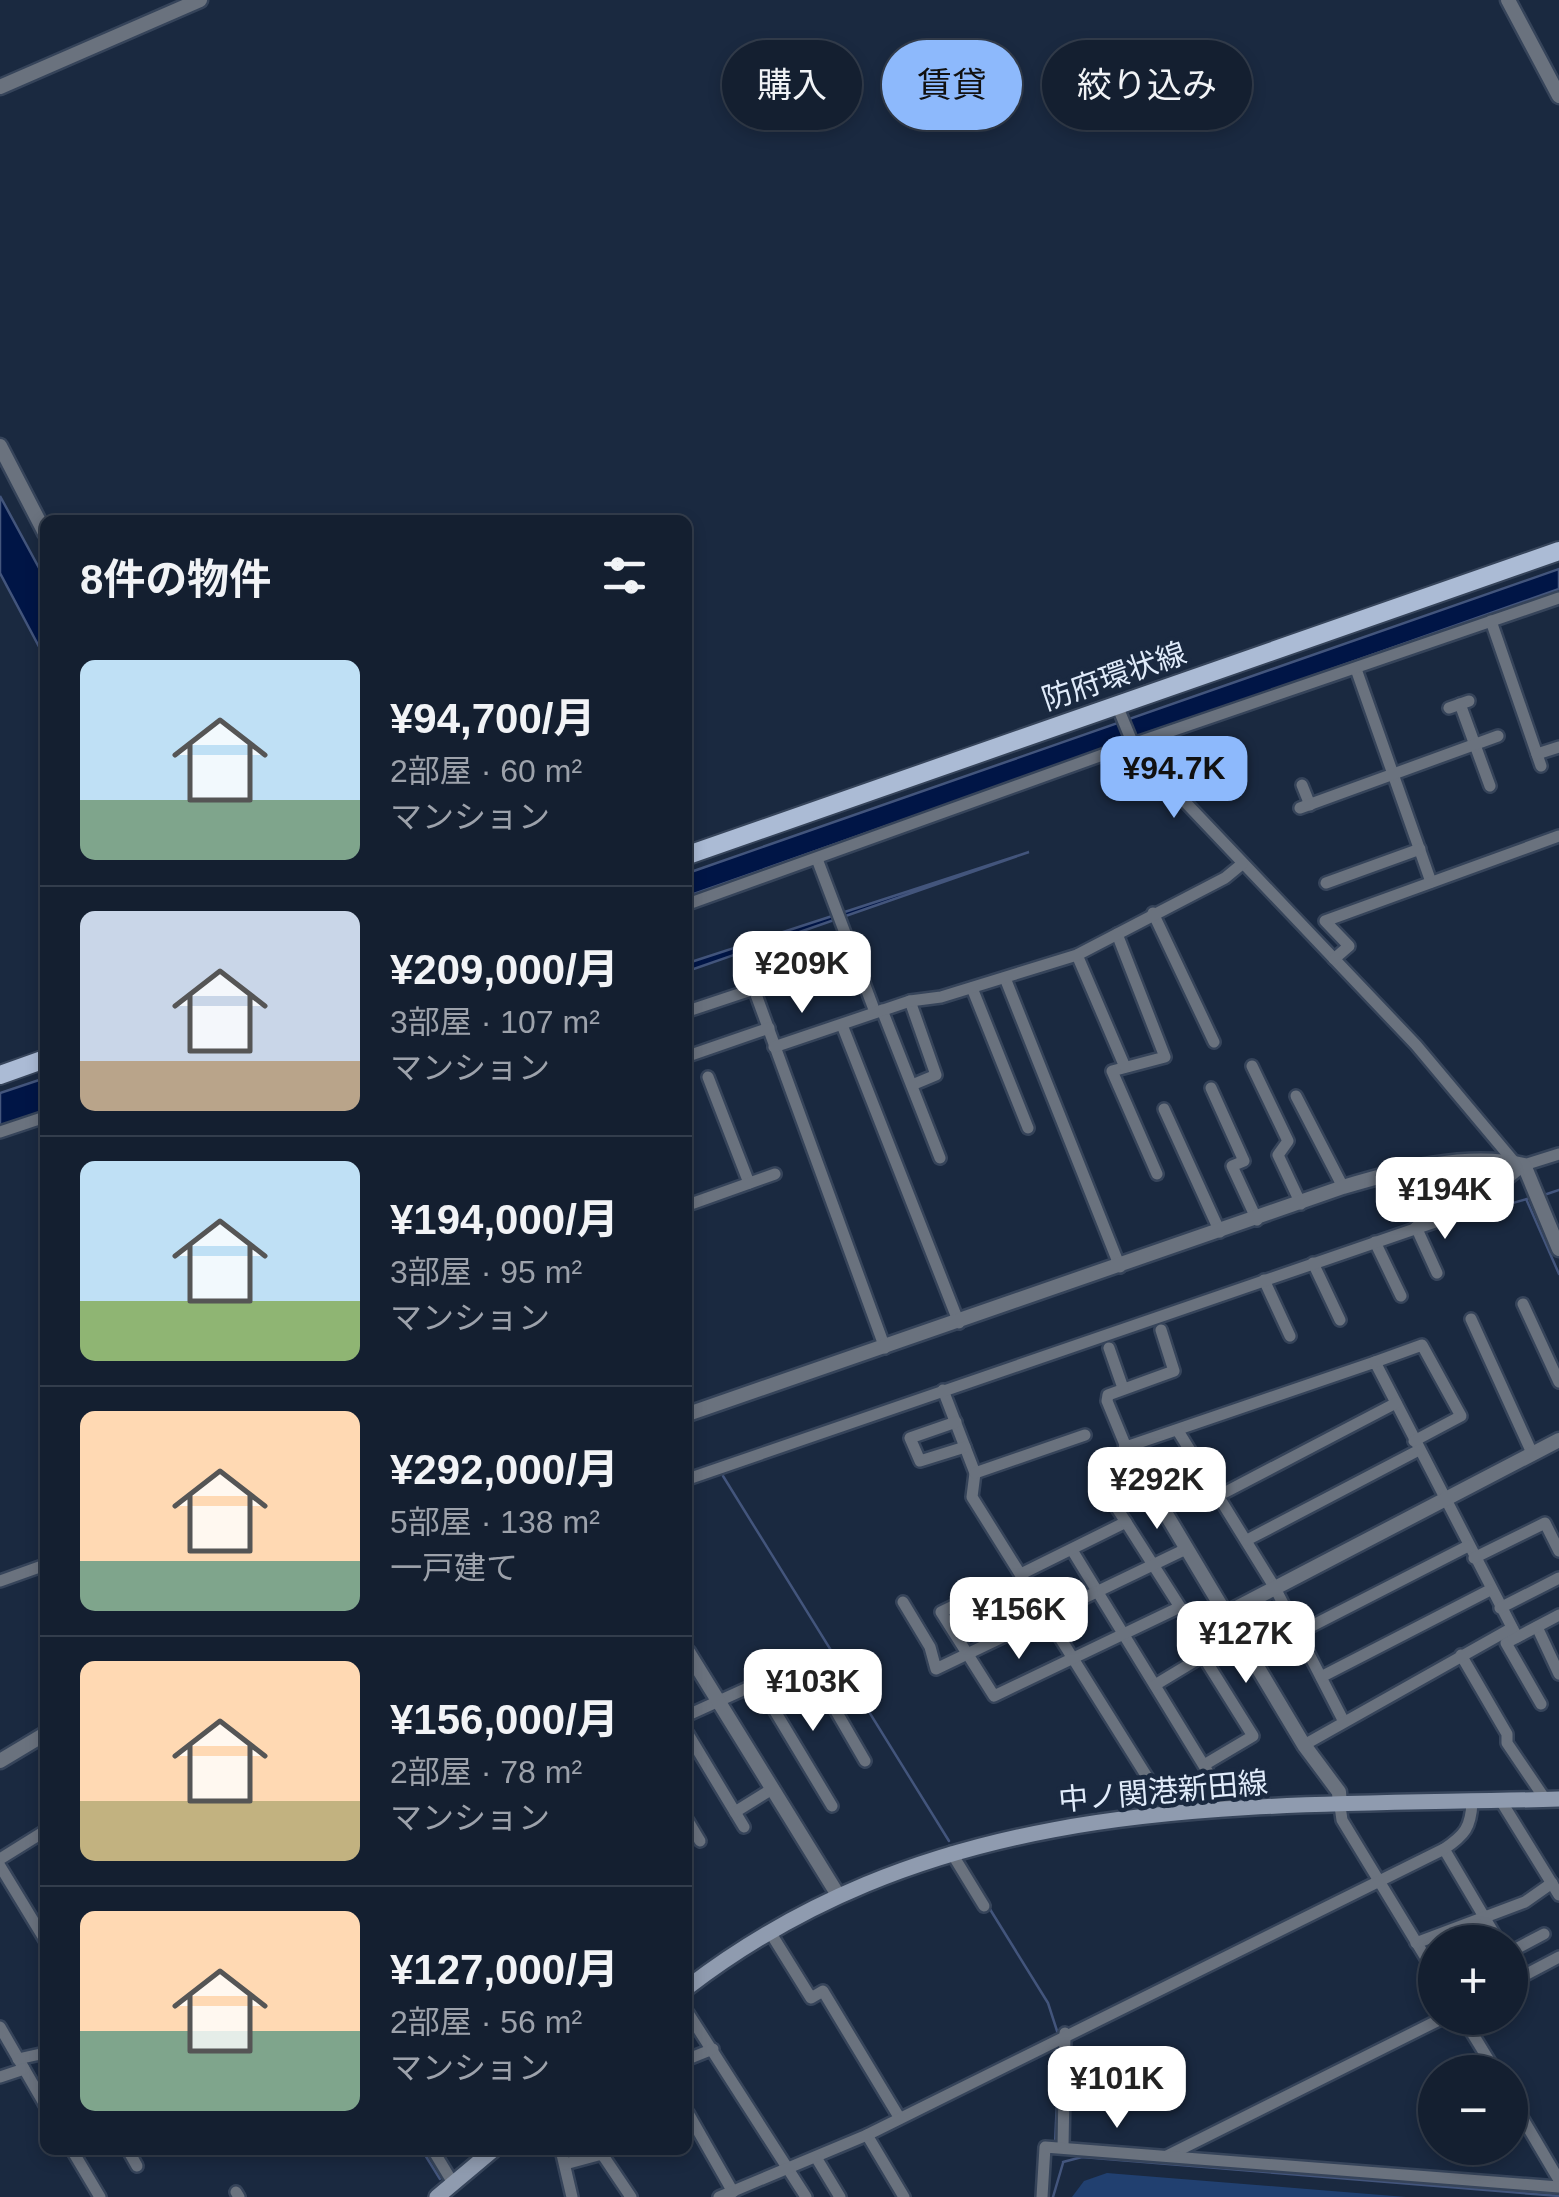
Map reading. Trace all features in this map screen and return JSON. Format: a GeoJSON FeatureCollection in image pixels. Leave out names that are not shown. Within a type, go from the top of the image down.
{"type":"FeatureCollection","features":[{"type":"Feature","properties":{"kind":"main road","name":"防府環状線"},"geometry":{"type":"LineString","coordinates":[[692,854],[1559,551]]}},
{"type":"Feature","properties":{"kind":"main road"},"geometry":{"type":"LineString","coordinates":[[0,1075],[40,1061]]}},
{"type":"Feature","properties":{"kind":"main road","name":"中ノ関港新田線"},"geometry":{"type":"LineString","coordinates":[[692,1984],[770,1932],[838,1895],[951,1852],[1066,1824],[1169,1812],[1552,1799]]}},
{"type":"Feature","properties":{"kind":"main road"},"geometry":{"type":"LineString","coordinates":[[437,2197],[486,2155]]}},
{"type":"Feature","properties":{"kind":"street"},"geometry":{"type":"LineString","coordinates":[[0,88],[200,0]]}},
{"type":"Feature","properties":{"kind":"street"},"geometry":{"type":"LineString","coordinates":[[1508,0],[1559,96]]}},
{"type":"Feature","properties":{"kind":"street"},"geometry":{"type":"LineString","coordinates":[[0,446],[40,524]]}},
{"type":"Feature","properties":{"kind":"street"},"geometry":{"type":"LineString","coordinates":[[692,903],[1133,744],[1559,598]]}},
{"type":"Feature","properties":{"kind":"street"},"geometry":{"type":"LineString","coordinates":[[1491,622],[1539,760],[1559,746]]}},
{"type":"Feature","properties":{"kind":"street"},"geometry":{"type":"LineString","coordinates":[[1356,669],[1432,882]]}},
{"type":"Feature","properties":{"kind":"street"},"geometry":{"type":"LineString","coordinates":[[1460,704],[1490,786]]}},
{"type":"Feature","properties":{"kind":"street"},"geometry":{"type":"LineString","coordinates":[[1119,707],[1133,744],[1143,749],[1169,785],[1242,864],[1416,1044],[1520,1164],[1559,1249]]}},
{"type":"Feature","properties":{"kind":"street"},"geometry":{"type":"LineString","coordinates":[[1302,785],[1304,807],[1498,736]]}},
{"type":"Feature","properties":{"kind":"street"},"geometry":{"type":"LineString","coordinates":[[1334,959],[1350,946],[1325,921],[1559,836]]}},
{"type":"Feature","properties":{"kind":"street"},"geometry":{"type":"LineString","coordinates":[[1326,882],[1420,849]]}},
{"type":"Feature","properties":{"kind":"street"},"geometry":{"type":"LineString","coordinates":[[817,859],[940,1158]]}},
{"type":"Feature","properties":{"kind":"street"},"geometry":{"type":"LineString","coordinates":[[774,1047],[910,1001],[972,988],[1077,955],[1225,878],[1242,864]]}},
{"type":"Feature","properties":{"kind":"street"},"geometry":{"type":"LineString","coordinates":[[1153,913],[1214,1042]]}},
{"type":"Feature","properties":{"kind":"street"},"geometry":{"type":"LineString","coordinates":[[1117,934],[1165,1056],[1112,1071],[1156,1174]]}},
{"type":"Feature","properties":{"kind":"street"},"geometry":{"type":"LineString","coordinates":[[1077,955],[1125,1067]]}},
{"type":"Feature","properties":{"kind":"street"},"geometry":{"type":"LineString","coordinates":[[1005,978],[1120,1266]]}},
{"type":"Feature","properties":{"kind":"street"},"geometry":{"type":"LineString","coordinates":[[972,988],[1028,1128]]}},
{"type":"Feature","properties":{"kind":"street"},"geometry":{"type":"LineString","coordinates":[[692,1010],[754,989],[885,1348]]}},
{"type":"Feature","properties":{"kind":"street"},"geometry":{"type":"LineString","coordinates":[[910,1001],[936,1074],[912,1085]]}},
{"type":"Feature","properties":{"kind":"street"},"geometry":{"type":"LineString","coordinates":[[842,1025],[959,1323]]}},
{"type":"Feature","properties":{"kind":"street"},"geometry":{"type":"LineString","coordinates":[[692,1055],[768,1028]]}},
{"type":"Feature","properties":{"kind":"street"},"geometry":{"type":"LineString","coordinates":[[1252,1066],[1288,1141],[1278,1154],[1301,1204]]}},
{"type":"Feature","properties":{"kind":"street"},"geometry":{"type":"LineString","coordinates":[[708,1077],[749,1183]]}},
{"type":"Feature","properties":{"kind":"street"},"geometry":{"type":"LineString","coordinates":[[1211,1088],[1244,1160],[1232,1166],[1256,1220]]}},
{"type":"Feature","properties":{"kind":"street"},"geometry":{"type":"LineString","coordinates":[[1296,1096],[1343,1187]]}},
{"type":"Feature","properties":{"kind":"street"},"geometry":{"type":"LineString","coordinates":[[1164,1109],[1220,1232]]}},
{"type":"Feature","properties":{"kind":"street"},"geometry":{"type":"LineString","coordinates":[[0,1132],[40,1119]]}},
{"type":"Feature","properties":{"kind":"street"},"geometry":{"type":"LineString","coordinates":[[692,1413],[1343,1187],[1414,1168],[1520,1164],[1559,1154]]}},
{"type":"Feature","properties":{"kind":"street"},"geometry":{"type":"LineString","coordinates":[[692,1478],[1470,1210],[1520,1164]]}},
{"type":"Feature","properties":{"kind":"street"},"geometry":{"type":"LineString","coordinates":[[692,1204],[775,1174]]}},
{"type":"Feature","properties":{"kind":"street"},"geometry":{"type":"LineString","coordinates":[[1416,1228],[1437,1273]]}},
{"type":"Feature","properties":{"kind":"street"},"geometry":{"type":"LineString","coordinates":[[1375,1242],[1401,1296]]}},
{"type":"Feature","properties":{"kind":"street"},"geometry":{"type":"LineString","coordinates":[[1313,1264],[1340,1320]]}},
{"type":"Feature","properties":{"kind":"street"},"geometry":{"type":"LineString","coordinates":[[1264,1280],[1290,1336]]}},
{"type":"Feature","properties":{"kind":"street"},"geometry":{"type":"LineString","coordinates":[[1523,1304],[1559,1382]]}},
{"type":"Feature","properties":{"kind":"street"},"geometry":{"type":"LineString","coordinates":[[1471,1319],[1532,1453]]}},
{"type":"Feature","properties":{"kind":"street"},"geometry":{"type":"LineString","coordinates":[[1161,1330],[1174,1371],[1123,1388],[1108,1395],[1107,1402],[1126,1447],[1186,1549],[1304,1745],[1339,1792],[1342,1820],[1418,1946]]}},
{"type":"Feature","properties":{"kind":"street"},"geometry":{"type":"LineString","coordinates":[[1126,1447],[1422,1346],[1461,1416],[1417,1446],[1247,1540]]}},
{"type":"Feature","properties":{"kind":"street"},"geometry":{"type":"LineString","coordinates":[[1109,1348],[1123,1388]]}},
{"type":"Feature","properties":{"kind":"street"},"geometry":{"type":"LineString","coordinates":[[1375,1362],[1515,1633]]}},
{"type":"Feature","properties":{"kind":"street"},"geometry":{"type":"LineString","coordinates":[[943,1390],[975,1473],[972,1498],[1169,1812]]}},
{"type":"Feature","properties":{"kind":"street"},"geometry":{"type":"LineString","coordinates":[[1220,1495],[1396,1403]]}},
{"type":"Feature","properties":{"kind":"street"},"geometry":{"type":"LineString","coordinates":[[956,1422],[910,1438],[920,1462],[965,1446]]}},
{"type":"Feature","properties":{"kind":"street"},"geometry":{"type":"LineString","coordinates":[[1178,1431],[1247,1540],[1344,1720]]}},
{"type":"Feature","properties":{"kind":"street"},"geometry":{"type":"LineString","coordinates":[[975,1473],[1085,1435]]}},
{"type":"Feature","properties":{"kind":"street"},"geometry":{"type":"LineString","coordinates":[[1225,1614],[1559,1440]]}},
{"type":"Feature","properties":{"kind":"street"},"geometry":{"type":"LineString","coordinates":[[970,1598],[942,1612],[994,1696],[1180,1608],[1115,1505]]}},
{"type":"Feature","properties":{"kind":"street"},"geometry":{"type":"LineString","coordinates":[[1474,1558],[1559,1516]]}},
{"type":"Feature","properties":{"kind":"street"},"geometry":{"type":"LineString","coordinates":[[1021,1574],[1126,1522]]}},
{"type":"Feature","properties":{"kind":"street"},"geometry":{"type":"LineString","coordinates":[[1545,1523],[1559,1551]]}},
{"type":"Feature","properties":{"kind":"street"},"geometry":{"type":"LineString","coordinates":[[1298,1633],[1468,1546]]}},
{"type":"Feature","properties":{"kind":"street"},"geometry":{"type":"LineString","coordinates":[[903,1602],[930,1647],[936,1669],[1186,1549]]}},
{"type":"Feature","properties":{"kind":"street"},"geometry":{"type":"LineString","coordinates":[[1072,1550],[1231,1810]]}},
{"type":"Feature","properties":{"kind":"street"},"geometry":{"type":"LineString","coordinates":[[0,1581],[40,1567]]}},
{"type":"Feature","properties":{"kind":"street"},"geometry":{"type":"LineString","coordinates":[[1500,1608],[1559,1578]]}},
{"type":"Feature","properties":{"kind":"street"},"geometry":{"type":"LineString","coordinates":[[1321,1677],[1490,1590]]}},
{"type":"Feature","properties":{"kind":"street"},"geometry":{"type":"LineString","coordinates":[[1304,1745],[1461,1655],[1559,1615]]}},
{"type":"Feature","properties":{"kind":"street"},"geometry":{"type":"LineString","coordinates":[[1537,1627],[1559,1674]]}},
{"type":"Feature","properties":{"kind":"street"},"geometry":{"type":"LineString","coordinates":[[1515,1633],[1506,1643],[1541,1704]]}},
{"type":"Feature","properties":{"kind":"street"},"geometry":{"type":"LineString","coordinates":[[1461,1655],[1508,1734],[1507,1743],[1552,1799]]}},
{"type":"Feature","properties":{"kind":"street"},"geometry":{"type":"LineString","coordinates":[[1156,1684],[1203,1656],[1253,1736],[1204,1765]]}},
{"type":"Feature","properties":{"kind":"street"},"geometry":{"type":"LineString","coordinates":[[692,1659],[838,1895]]}},
{"type":"Feature","properties":{"kind":"street"},"geometry":{"type":"LineString","coordinates":[[692,1713],[807,1661],[865,1761]]}},
{"type":"Feature","properties":{"kind":"street"},"geometry":{"type":"LineString","coordinates":[[758,1683],[832,1806]]}},
{"type":"Feature","properties":{"kind":"street"},"geometry":{"type":"LineString","coordinates":[[0,1761],[40,1737]]}},
{"type":"Feature","properties":{"kind":"street"},"geometry":{"type":"LineString","coordinates":[[692,1741],[744,1827]]}},
{"type":"Feature","properties":{"kind":"street"},"geometry":{"type":"LineString","coordinates":[[735,1812],[772,1789]]}},
{"type":"Feature","properties":{"kind":"street"},"geometry":{"type":"LineString","coordinates":[[1501,1801],[1559,1895]]}},
{"type":"Feature","properties":{"kind":"street"},"geometry":{"type":"LineString","coordinates":[[719,2197],[755,2192],[1065,2033],[1444,1848],[1462,1837],[1471,1824],[1472,1802]]}},
{"type":"Feature","properties":{"kind":"street"},"geometry":{"type":"LineString","coordinates":[[692,1828],[700,1841]]}},
{"type":"Feature","properties":{"kind":"street"},"geometry":{"type":"LineString","coordinates":[[40,1834],[0,1862],[40,1931]]}},
{"type":"Feature","properties":{"kind":"street"},"geometry":{"type":"LineString","coordinates":[[1444,1848],[1490,1925]]}},
{"type":"Feature","properties":{"kind":"street"},"geometry":{"type":"LineString","coordinates":[[951,1852],[984,1906]]}},
{"type":"Feature","properties":{"kind":"street"},"geometry":{"type":"LineString","coordinates":[[1416,1943],[1524,1902],[1552,1883]]}},
{"type":"Feature","properties":{"kind":"street"},"geometry":{"type":"LineString","coordinates":[[770,1932],[811,1998],[822,1991],[900,2117]]}},
{"type":"Feature","properties":{"kind":"street"},"geometry":{"type":"LineString","coordinates":[[1528,1942],[1544,1934]]}},
{"type":"Feature","properties":{"kind":"street"},"geometry":{"type":"LineString","coordinates":[[1528,1974],[1559,1958]]}},
{"type":"Feature","properties":{"kind":"street"},"geometry":{"type":"LineString","coordinates":[[692,2019],[806,2197]]}},
{"type":"Feature","properties":{"kind":"street"},"geometry":{"type":"LineString","coordinates":[[0,2027],[40,2096]]}},
{"type":"Feature","properties":{"kind":"street"},"geometry":{"type":"LineString","coordinates":[[1167,2156],[1418,2030]]}},
{"type":"Feature","properties":{"kind":"street"},"geometry":{"type":"LineString","coordinates":[[1062,2147],[1065,2033]]}},
{"type":"Feature","properties":{"kind":"street"},"geometry":{"type":"LineString","coordinates":[[692,2058],[713,2050]]}},
{"type":"Feature","properties":{"kind":"street"},"geometry":{"type":"LineString","coordinates":[[0,2077],[40,2055]]}},
{"type":"Feature","properties":{"kind":"street"},"geometry":{"type":"LineString","coordinates":[[692,2120],[734,2192]]}},
{"type":"Feature","properties":{"kind":"street"},"geometry":{"type":"LineString","coordinates":[[1528,2128],[1559,2183]]}},
{"type":"Feature","properties":{"kind":"street"},"geometry":{"type":"LineString","coordinates":[[867,2135],[904,2197]]}},
{"type":"Feature","properties":{"kind":"street"},"geometry":{"type":"LineString","coordinates":[[1042,2197],[1045,2146],[1559,2183]]}},
{"type":"Feature","properties":{"kind":"street"},"geometry":{"type":"LineString","coordinates":[[75,2155],[100,2197]]}},
{"type":"Feature","properties":{"kind":"street"},"geometry":{"type":"LineString","coordinates":[[131,2155],[137,2166]]}},
{"type":"Feature","properties":{"kind":"street"},"geometry":{"type":"LineString","coordinates":[[436,2155],[454,2183]]}},
{"type":"Feature","properties":{"kind":"street"},"geometry":{"type":"LineString","coordinates":[[563,2155],[572,2197]]}},
{"type":"Feature","properties":{"kind":"street"},"geometry":{"type":"LineString","coordinates":[[564,2164],[598,2155]]}},
{"type":"Feature","properties":{"kind":"street"},"geometry":{"type":"LineString","coordinates":[[603,2155],[631,2197]]}},
{"type":"Feature","properties":{"kind":"street"},"geometry":{"type":"LineString","coordinates":[[817,2159],[840,2197]]}},
{"type":"Feature","properties":{"kind":"shaded area"},"geometry":{"type":"Polygon","coordinates":[[[0,496],[40,570],[40,649],[0,573],[0,496]]]}},
{"type":"Feature","properties":{"kind":"shaded area"},"geometry":{"type":"Polygon","coordinates":[[[1559,569],[1559,589],[692,895],[692,872],[1559,569]]]}},
{"type":"Feature","properties":{"kind":"shaded area"},"geometry":{"type":"Polygon","coordinates":[[[1029,852],[692,970],[692,962],[1029,852]]]}},
{"type":"Feature","properties":{"kind":"shaded area"},"geometry":{"type":"Polygon","coordinates":[[[40,1080],[40,1116],[0,1129],[0,1093],[40,1080]]]}},
{"type":"Feature","properties":{"kind":"shaded area"},"geometry":{"type":"Polygon","coordinates":[[[1107,2173],[1406,2197],[1072,2197],[1084,2181],[1107,2173]]]}},
{"type":"Feature","properties":{"kind":"waterway"},"geometry":{"type":"LineString","coordinates":[[1541,1196],[1559,1190]]}},
{"type":"Feature","properties":{"kind":"waterway"},"geometry":{"type":"LineString","coordinates":[[1474,1214],[1534,1197]]}},
{"type":"Feature","properties":{"kind":"waterway"},"geometry":{"type":"LineString","coordinates":[[1527,1201],[1559,1274]]}},
{"type":"Feature","properties":{"kind":"waterway"},"geometry":{"type":"LineString","coordinates":[[703,1480],[781,1453]]}},
{"type":"Feature","properties":{"kind":"waterway"},"geometry":{"type":"LineString","coordinates":[[723,1476],[949,1841]]}},
{"type":"Feature","properties":{"kind":"waterway"},"geometry":{"type":"LineString","coordinates":[[988,1906],[1048,2003],[1058,2034]]}},
{"type":"Feature","properties":{"kind":"waterway"},"geometry":{"type":"LineString","coordinates":[[1055,2144],[1059,2057]]}},
{"type":"Feature","properties":{"kind":"waterway"},"geometry":{"type":"LineString","coordinates":[[425,2155],[440,2179]]}},
{"type":"Feature","properties":{"kind":"waterway"},"geometry":{"type":"LineString","coordinates":[[1063,2162],[1082,2157],[1559,2196]]}},
{"type":"Feature","properties":{"kind":"waterway"},"geometry":{"type":"LineString","coordinates":[[1053,2197],[1063,2163]]}}]}
